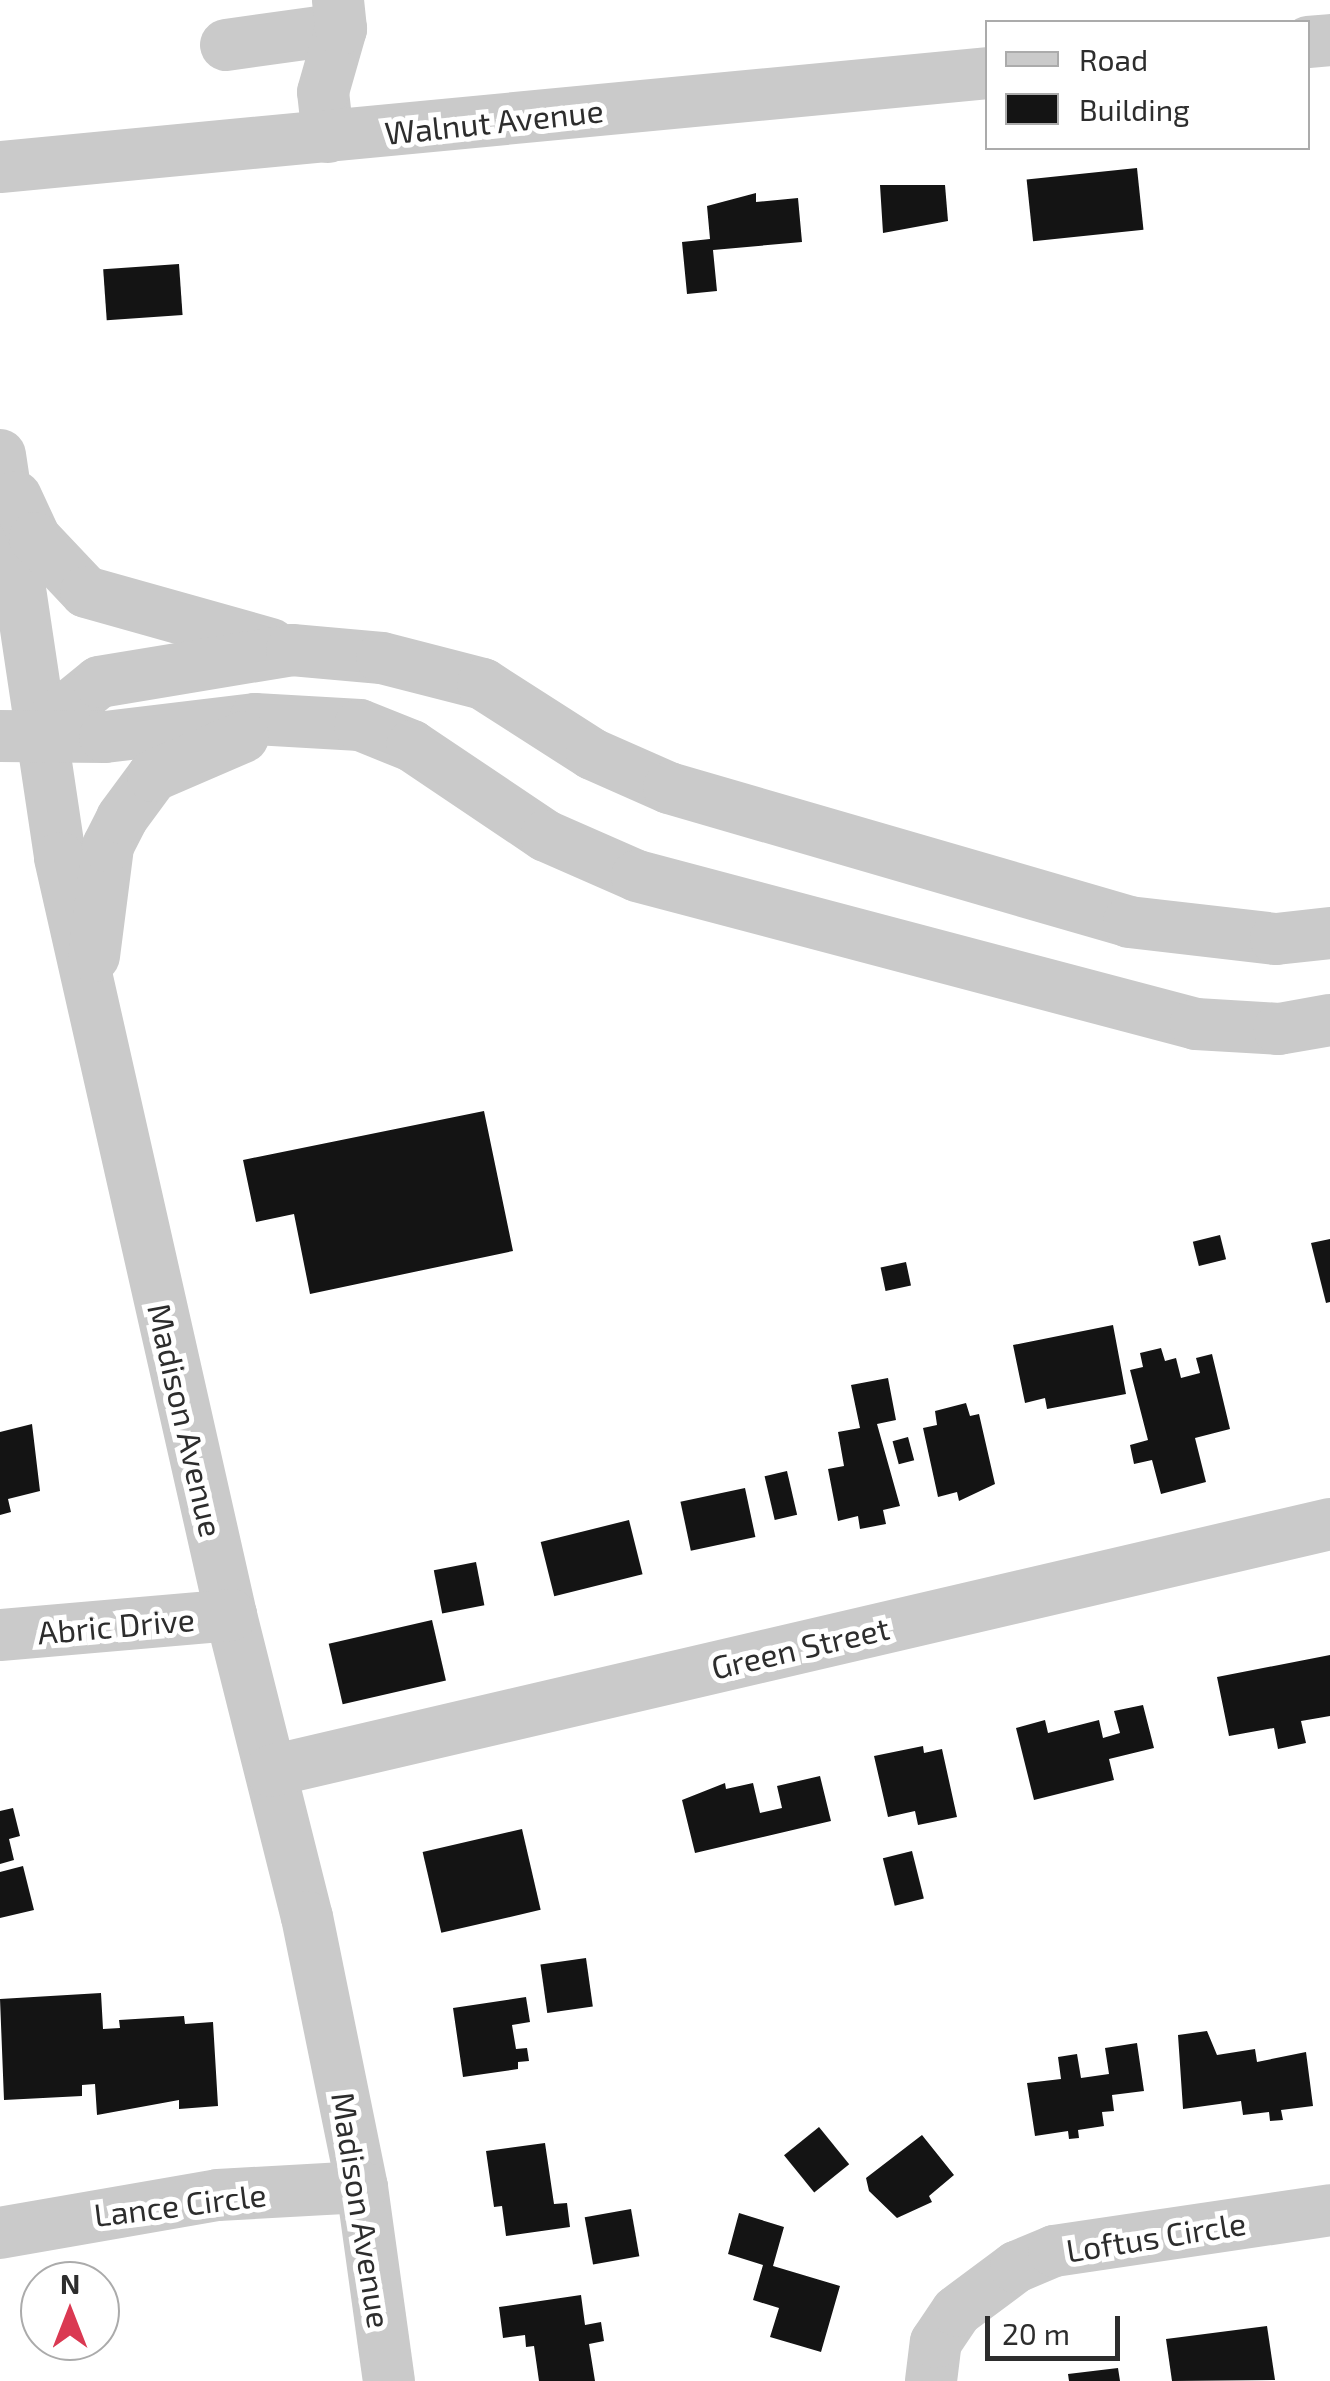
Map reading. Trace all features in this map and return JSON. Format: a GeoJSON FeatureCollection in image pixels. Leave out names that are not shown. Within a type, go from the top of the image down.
{"type":"FeatureCollection","features":[{"type":"Feature","properties":{"kind":"street"},"geometry":{"type":"LineString","coordinates":[[226,45],[328,10],[323,92],[328,137]]}},
{"type":"Feature","properties":{"kind":"street","name":"Walnut Avenue"},"geometry":{"type":"LineString","coordinates":[[0,168],[985,73]]}},
{"type":"Feature","properties":{"kind":"street"},"geometry":{"type":"LineString","coordinates":[[1,460],[35,538],[86,592],[292,650],[382,658],[483,684],[592,754],[669,788],[1129,922],[1276,940],[1330,932]]}},
{"type":"Feature","properties":{"kind":"street","name":"Madison Avenue"},"geometry":{"type":"LineString","coordinates":[[1,460],[20,734],[89,997],[270,1771],[362,2187],[389,2381]]}},
{"type":"Feature","properties":{"kind":"street"},"geometry":{"type":"LineString","coordinates":[[20,734],[100,682],[292,650]]}},
{"type":"Feature","properties":{"kind":"street"},"geometry":{"type":"LineString","coordinates":[[20,734],[105,736],[308,718],[360,725],[412,746],[546,836],[637,876],[1196,1024],[1279,1029],[1330,1020]]}},
{"type":"Feature","properties":{"kind":"street"},"geometry":{"type":"LineString","coordinates":[[89,997],[108,846],[153,776],[220,744],[308,718]]}},
{"type":"Feature","properties":{"kind":"street","name":"Green Street"},"geometry":{"type":"LineString","coordinates":[[270,1771],[1330,1524]]}},
{"type":"Feature","properties":{"kind":"street","name":"Abric Drive"},"geometry":{"type":"LineString","coordinates":[[0,1635],[232,1615]]}},
{"type":"Feature","properties":{"kind":"street","name":"Lance Circle"},"geometry":{"type":"LineString","coordinates":[[0,2233],[218,2195],[362,2187]]}},
{"type":"Feature","properties":{"kind":"street","name":"Loftus Circle"},"geometry":{"type":"LineString","coordinates":[[931,2381],[936,2342],[957,2311],[1016,2267],[1054,2250],[1330,2210]]}},
{"type":"Feature","properties":{"kind":"building"},"geometry":{"type":"Polygon","coordinates":[[[1137,168],[1143,230],[1033,241],[1027,180],[1137,168]]]}},
{"type":"Feature","properties":{"kind":"building"},"geometry":{"type":"Polygon","coordinates":[[[880,185],[945,185],[948,221],[883,233],[880,185]]]}},
{"type":"Feature","properties":{"kind":"building"},"geometry":{"type":"Polygon","coordinates":[[[756,193],[756,202],[798,198],[802,242],[713,250],[717,291],[687,294],[682,242],[710,239],[707,206],[756,193]]]}},
{"type":"Feature","properties":{"kind":"building"},"geometry":{"type":"Polygon","coordinates":[[[179,264],[183,315],[107,320],[103,269],[179,264]]]}},
{"type":"Feature","properties":{"kind":"building"},"geometry":{"type":"Polygon","coordinates":[[[484,1111],[513,1251],[310,1294],[294,1214],[256,1222],[243,1160],[484,1111]]]}},
{"type":"Feature","properties":{"kind":"building"},"geometry":{"type":"Polygon","coordinates":[[[1220,1235],[1226,1259],[1199,1266],[1193,1242],[1220,1235]]]}},
{"type":"Feature","properties":{"kind":"building"},"geometry":{"type":"Polygon","coordinates":[[[1330,1239],[1330,1302],[1326,1303],[1311,1243],[1330,1239]]]}},
{"type":"Feature","properties":{"kind":"building"},"geometry":{"type":"Polygon","coordinates":[[[906,1262],[911,1285],[886,1291],[881,1267],[906,1262]]]}},
{"type":"Feature","properties":{"kind":"building"},"geometry":{"type":"Polygon","coordinates":[[[1113,1325],[1126,1394],[1047,1409],[1045,1398],[1025,1403],[1013,1345],[1113,1325]]]}},
{"type":"Feature","properties":{"kind":"building"},"geometry":{"type":"Polygon","coordinates":[[[1161,1348],[1165,1361],[1176,1358],[1181,1378],[1200,1373],[1196,1358],[1212,1354],[1230,1429],[1195,1438],[1206,1482],[1161,1494],[1152,1460],[1134,1464],[1130,1445],[1148,1440],[1130,1370],[1143,1367],[1140,1353],[1161,1348]]]}},
{"type":"Feature","properties":{"kind":"building"},"geometry":{"type":"Polygon","coordinates":[[[888,1378],[896,1420],[877,1424],[900,1506],[883,1510],[886,1524],[860,1529],[858,1516],[838,1521],[828,1469],[844,1466],[838,1432],[860,1428],[851,1385],[888,1378]]]}},
{"type":"Feature","properties":{"kind":"building"},"geometry":{"type":"Polygon","coordinates":[[[966,1403],[970,1416],[979,1414],[995,1484],[959,1501],[957,1492],[938,1497],[923,1428],[937,1425],[935,1411],[966,1403]]]}},
{"type":"Feature","properties":{"kind":"building"},"geometry":{"type":"Polygon","coordinates":[[[32,1424],[40,1491],[8,1499],[11,1512],[0,1515],[0,1432],[32,1424]]]}},
{"type":"Feature","properties":{"kind":"building"},"geometry":{"type":"Polygon","coordinates":[[[908,1437],[914,1460],[899,1464],[893,1441],[908,1437]]]}},
{"type":"Feature","properties":{"kind":"building"},"geometry":{"type":"Polygon","coordinates":[[[787,1471],[797,1515],[775,1520],[765,1476],[787,1471]]]}},
{"type":"Feature","properties":{"kind":"building"},"geometry":{"type":"Polygon","coordinates":[[[745,1488],[755,1537],[691,1551],[680,1502],[745,1488]]]}},
{"type":"Feature","properties":{"kind":"building"},"geometry":{"type":"Polygon","coordinates":[[[629,1520],[643,1574],[554,1596],[541,1542],[629,1520]]]}},
{"type":"Feature","properties":{"kind":"building"},"geometry":{"type":"Polygon","coordinates":[[[476,1562],[484,1605],[442,1613],[434,1570],[476,1562]]]}},
{"type":"Feature","properties":{"kind":"building"},"geometry":{"type":"Polygon","coordinates":[[[432,1620],[446,1680],[343,1704],[329,1644],[432,1620]]]}},
{"type":"Feature","properties":{"kind":"building"},"geometry":{"type":"Polygon","coordinates":[[[1330,1655],[1330,1716],[1301,1721],[1306,1743],[1278,1749],[1274,1728],[1229,1736],[1217,1677],[1330,1655]]]}},
{"type":"Feature","properties":{"kind":"building"},"geometry":{"type":"Polygon","coordinates":[[[1143,1705],[1154,1748],[1109,1759],[1114,1780],[1034,1800],[1016,1728],[1045,1720],[1048,1733],[1099,1720],[1103,1738],[1120,1733],[1114,1711],[1143,1705]]]}},
{"type":"Feature","properties":{"kind":"building"},"geometry":{"type":"Polygon","coordinates":[[[923,1746],[924,1753],[942,1749],[957,1817],[918,1825],[915,1811],[888,1817],[874,1756],[923,1746]]]}},
{"type":"Feature","properties":{"kind":"building"},"geometry":{"type":"Polygon","coordinates":[[[820,1776],[831,1821],[695,1853],[682,1800],[725,1783],[726,1789],[753,1783],[760,1813],[782,1808],[777,1786],[820,1776]]]}},
{"type":"Feature","properties":{"kind":"building"},"geometry":{"type":"Polygon","coordinates":[[[13,1808],[20,1836],[9,1839],[14,1860],[0,1864],[0,1811],[13,1808]]]}},
{"type":"Feature","properties":{"kind":"building"},"geometry":{"type":"Polygon","coordinates":[[[522,1829],[541,1910],[441,1933],[423,1852],[522,1829]]]}},
{"type":"Feature","properties":{"kind":"building"},"geometry":{"type":"Polygon","coordinates":[[[912,1851],[924,1899],[895,1906],[883,1858],[912,1851]]]}},
{"type":"Feature","properties":{"kind":"building"},"geometry":{"type":"Polygon","coordinates":[[[23,1866],[34,1910],[0,1918],[0,1872],[23,1866]]]}},
{"type":"Feature","properties":{"kind":"building"},"geometry":{"type":"Polygon","coordinates":[[[586,1958],[593,2007],[547,2013],[540,1964],[586,1958]]]}},
{"type":"Feature","properties":{"kind":"building"},"geometry":{"type":"Polygon","coordinates":[[[101,1993],[103,2029],[120,2028],[119,2020],[184,2016],[185,2024],[213,2022],[218,2106],[179,2109],[179,2100],[97,2115],[95,2084],[82,2085],[82,2096],[4,2100],[0,1999],[101,1993]]]}},
{"type":"Feature","properties":{"kind":"building"},"geometry":{"type":"Polygon","coordinates":[[[526,1997],[530,2022],[512,2025],[516,2049],[527,2048],[529,2061],[518,2062],[518,2069],[463,2077],[453,2008],[526,1997]]]}},
{"type":"Feature","properties":{"kind":"building"},"geometry":{"type":"Polygon","coordinates":[[[1207,2031],[1217,2055],[1255,2049],[1257,2062],[1306,2052],[1313,2106],[1281,2110],[1283,2120],[1270,2121],[1269,2112],[1243,2115],[1241,2101],[1183,2109],[1178,2035],[1207,2031]]]}},
{"type":"Feature","properties":{"kind":"building"},"geometry":{"type":"Polygon","coordinates":[[[1137,2043],[1144,2091],[1112,2095],[1114,2111],[1102,2112],[1104,2126],[1078,2130],[1079,2138],[1069,2139],[1068,2131],[1035,2136],[1027,2083],[1061,2079],[1058,2057],[1077,2054],[1081,2078],[1109,2074],[1105,2048],[1137,2043]]]}},
{"type":"Feature","properties":{"kind":"building"},"geometry":{"type":"Polygon","coordinates":[[[819,2127],[849,2164],[814,2193],[784,2155],[819,2127]]]}},
{"type":"Feature","properties":{"kind":"building"},"geometry":{"type":"Polygon","coordinates":[[[922,2135],[954,2175],[929,2196],[932,2202],[897,2218],[869,2191],[866,2178],[922,2135]]]}},
{"type":"Feature","properties":{"kind":"building"},"geometry":{"type":"Polygon","coordinates":[[[545,2143],[554,2204],[567,2203],[570,2227],[506,2236],[502,2206],[494,2207],[486,2151],[545,2143]]]}},
{"type":"Feature","properties":{"kind":"building"},"geometry":{"type":"Polygon","coordinates":[[[631,2209],[639,2256],[593,2264],[585,2217],[631,2209]]]}},
{"type":"Feature","properties":{"kind":"building"},"geometry":{"type":"Polygon","coordinates":[[[739,2213],[784,2227],[773,2266],[840,2286],[821,2352],[770,2337],[779,2308],[753,2300],[763,2265],[728,2254],[739,2213]]]}},
{"type":"Feature","properties":{"kind":"building"},"geometry":{"type":"Polygon","coordinates":[[[581,2295],[585,2325],[601,2322],[604,2341],[589,2344],[595,2381],[539,2381],[534,2346],[526,2347],[525,2335],[503,2338],[499,2307],[581,2295]]]}},
{"type":"Feature","properties":{"kind":"building"},"geometry":{"type":"Polygon","coordinates":[[[1267,2326],[1275,2380],[1172,2381],[1166,2339],[1267,2326]]]}},
{"type":"Feature","properties":{"kind":"building"},"geometry":{"type":"Polygon","coordinates":[[[1118,2368],[1120,2381],[1069,2381],[1068,2374],[1118,2368]]]}}]}
